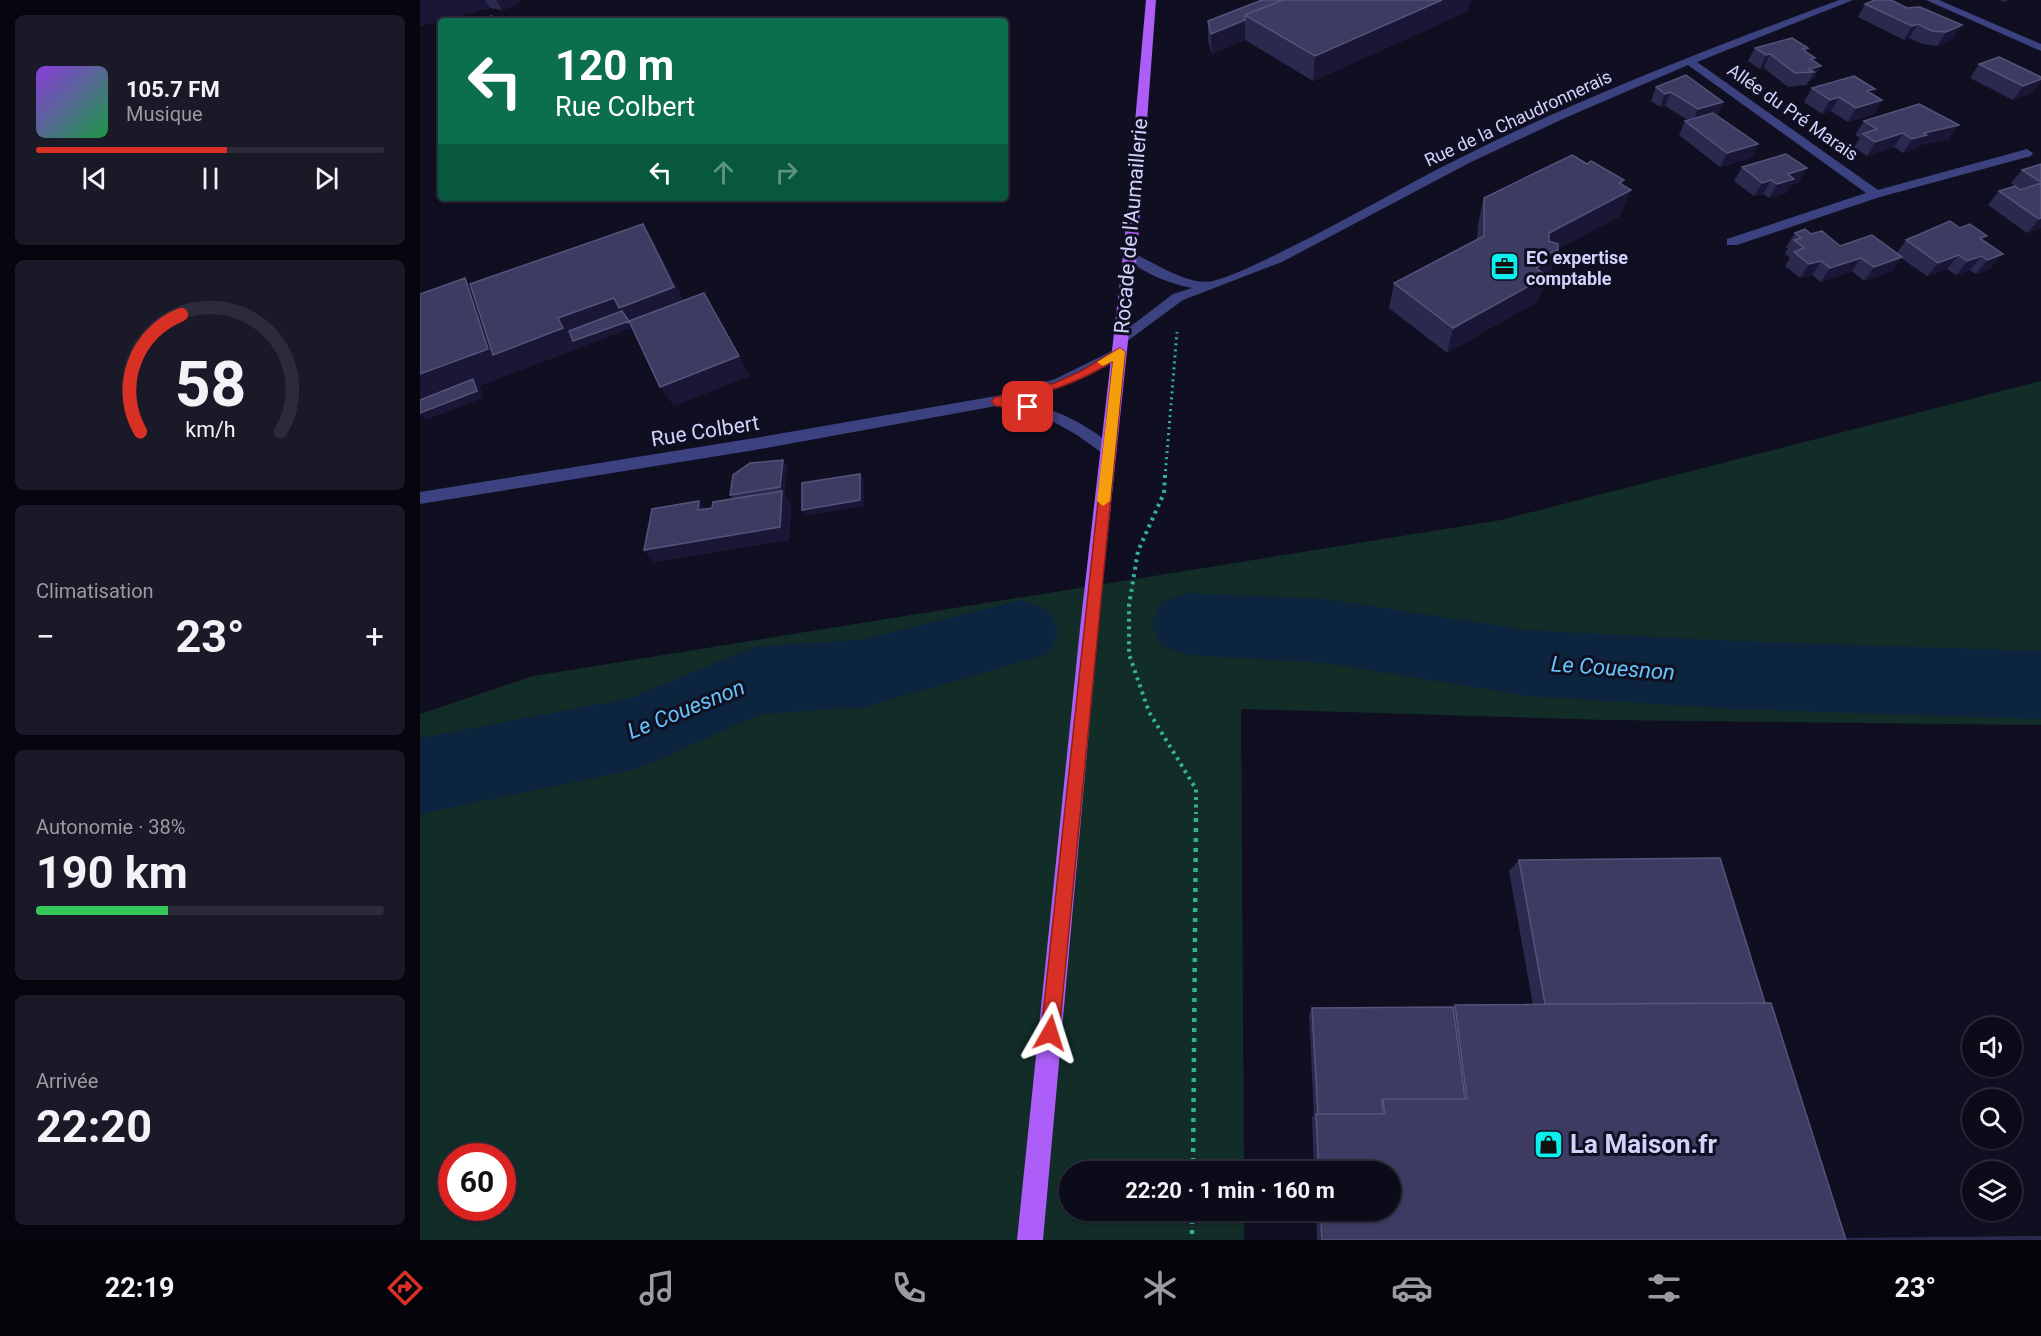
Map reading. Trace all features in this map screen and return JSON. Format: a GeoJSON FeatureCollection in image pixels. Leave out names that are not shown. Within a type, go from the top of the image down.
{"type":"FeatureCollection","features":[{"type":"Feature","properties":{"kind":"main road","name":"Rocade de l'Aumaillerie"},"geometry":{"type":"LineString","coordinates":[[1030,1240],[1130,255],[1151,0]]}},
{"type":"Feature","properties":{"kind":"street","name":"Rue de la Chaudronnerais"},"geometry":{"type":"LineString","coordinates":[[1120,346],[1178,297],[1261,266],[1566,112],[1688,60],[1848,0]]}},
{"type":"Feature","properties":{"kind":"street"},"geometry":{"type":"LineString","coordinates":[[1931,0],[2041,48]]}},
{"type":"Feature","properties":{"kind":"street","name":"Allée du Pré Marais"},"geometry":{"type":"LineString","coordinates":[[1688,60],[1876,194]]}},
{"type":"Feature","properties":{"kind":"street"},"geometry":{"type":"LineString","coordinates":[[1732,242],[1876,194],[2027,153]]}},
{"type":"Feature","properties":{"kind":"street"},"geometry":{"type":"LineString","coordinates":[[1130,255],[1145,269],[1171,280],[1212,286]]}},
{"type":"Feature","properties":{"kind":"street","name":"Rue Colbert"},"geometry":{"type":"LineString","coordinates":[[420,498],[755,444],[996,401],[1058,386],[1085,374],[1120,346]]}},
{"type":"Feature","properties":{"kind":"street","name":"Rue Colbert"},"geometry":{"type":"LineString","coordinates":[[996,401],[1044,410],[1086,432],[1109,452]]}},
{"type":"Feature","properties":{"kind":"path"},"geometry":{"type":"LineString","coordinates":[[1178,326],[1174,344],[1164,493],[1138,551],[1129,605],[1129,654],[1149,712],[1196,789],[1192,1161]]}},
{"type":"Feature","properties":{"kind":"path"},"geometry":{"type":"LineString","coordinates":[[1192,1221],[1192,1240]]}},
{"type":"Feature","properties":{"kind":"green space"},"geometry":{"type":"Polygon","coordinates":[[[2041,381],[2041,725],[1607,720],[1241,709],[1244,1161],[1059,1161],[1059,1221],[1244,1221],[1244,1240],[420,1240],[420,714],[533,676],[1501,520],[2041,381]]]}},
{"type":"Feature","properties":{"kind":"building"},"geometry":{"type":"Polygon","coordinates":[[[1262,0],[1283,0],[1245,15],[1245,20],[1211,34],[1208,21],[1262,0]]]}},
{"type":"Feature","properties":{"kind":"building"},"geometry":{"type":"Polygon","coordinates":[[[1283,0],[1442,0],[1315,56],[1245,15],[1283,0]]]}},
{"type":"Feature","properties":{"kind":"building"},"geometry":{"type":"Polygon","coordinates":[[[1875,0],[1891,0],[1907,8],[1920,7],[1962,25],[1946,32],[1932,31],[1918,24],[1912,26],[1865,4],[1875,0]]]}},
{"type":"Feature","properties":{"kind":"building"},"geometry":{"type":"Polygon","coordinates":[[[1792,38],[1808,48],[1802,49],[1815,58],[1811,59],[1821,66],[1809,69],[1814,72],[1795,73],[1770,54],[1766,55],[1755,48],[1792,38]]]}},
{"type":"Feature","properties":{"kind":"building"},"geometry":{"type":"Polygon","coordinates":[[[1999,57],[2041,79],[2023,86],[1979,64],[1999,57]]]}},
{"type":"Feature","properties":{"kind":"building"},"geometry":{"type":"Polygon","coordinates":[[[1686,75],[1723,102],[1698,109],[1671,92],[1665,94],[1656,87],[1686,75]]]}},
{"type":"Feature","properties":{"kind":"building"},"geometry":{"type":"Polygon","coordinates":[[[1854,76],[1875,89],[1867,91],[1882,100],[1856,108],[1839,97],[1830,100],[1812,88],[1854,76]]]}},
{"type":"Feature","properties":{"kind":"building"},"geometry":{"type":"Polygon","coordinates":[[[1919,104],[1959,125],[1924,133],[1927,135],[1912,139],[1903,133],[1875,142],[1863,134],[1877,129],[1864,121],[1919,104]]]}},
{"type":"Feature","properties":{"kind":"building"},"geometry":{"type":"Polygon","coordinates":[[[1713,113],[1758,144],[1727,153],[1685,121],[1713,113]]]}},
{"type":"Feature","properties":{"kind":"building"},"geometry":{"type":"Polygon","coordinates":[[[1786,154],[1807,168],[1788,174],[1794,179],[1777,184],[1771,180],[1762,183],[1742,167],[1786,154]]]}},
{"type":"Feature","properties":{"kind":"building","name":"EC expertise comptable"},"geometry":{"type":"Polygon","coordinates":[[[1572,155],[1587,164],[1591,161],[1624,180],[1619,183],[1631,190],[1549,233],[1549,241],[1558,244],[1558,250],[1550,253],[1550,260],[1536,268],[1547,276],[1453,328],[1394,283],[1484,236],[1484,198],[1572,155]]]}},
{"type":"Feature","properties":{"kind":"building"},"geometry":{"type":"Polygon","coordinates":[[[2041,164],[2041,182],[2022,170],[2041,164]]]}},
{"type":"Feature","properties":{"kind":"building"},"geometry":{"type":"Polygon","coordinates":[[[2041,183],[2041,218],[2039,219],[1999,191],[2015,186],[2020,190],[2041,183]]]}},
{"type":"Feature","properties":{"kind":"building"},"geometry":{"type":"Polygon","coordinates":[[[1950,221],[1960,228],[1970,224],[1987,236],[1980,238],[2003,254],[1987,260],[1982,256],[1967,261],[1959,255],[1938,263],[1906,240],[1950,221]]]}},
{"type":"Feature","properties":{"kind":"building"},"geometry":{"type":"Polygon","coordinates":[[[643,224],[674,287],[619,308],[614,298],[558,318],[563,328],[493,355],[470,284],[643,224]]]}},
{"type":"Feature","properties":{"kind":"building"},"geometry":{"type":"Polygon","coordinates":[[[1805,229],[1811,234],[1822,231],[1840,246],[1872,235],[1902,257],[1874,267],[1861,258],[1830,268],[1821,261],[1809,264],[1794,252],[1804,248],[1794,240],[1801,238],[1795,233],[1805,229]]]}},
{"type":"Feature","properties":{"kind":"building"},"geometry":{"type":"Polygon","coordinates":[[[465,278],[488,349],[420,374],[420,294],[465,278]]]}},
{"type":"Feature","properties":{"kind":"building"},"geometry":{"type":"Polygon","coordinates":[[[704,293],[739,356],[660,387],[629,321],[704,293]]]}},
{"type":"Feature","properties":{"kind":"building"},"geometry":{"type":"Polygon","coordinates":[[[622,311],[629,321],[573,341],[569,331],[622,311]]]}},
{"type":"Feature","properties":{"kind":"building"},"geometry":{"type":"Polygon","coordinates":[[[473,379],[477,391],[420,413],[420,400],[473,379]]]}},
{"type":"Feature","properties":{"kind":"building"},"geometry":{"type":"Polygon","coordinates":[[[783,460],[780,487],[730,495],[733,475],[750,463],[783,460]]]}},
{"type":"Feature","properties":{"kind":"building"},"geometry":{"type":"Polygon","coordinates":[[[860,474],[860,500],[802,510],[802,483],[860,474]]]}},
{"type":"Feature","properties":{"kind":"building"},"geometry":{"type":"Polygon","coordinates":[[[782,491],[780,527],[644,550],[652,509],[699,501],[698,510],[712,508],[713,502],[782,491]]]}},
{"type":"Feature","properties":{"kind":"building"},"geometry":{"type":"Polygon","coordinates":[[[1720,858],[1765,1003],[1545,1004],[1519,860],[1720,858]]]}},
{"type":"Feature","properties":{"kind":"building","name":"La Maison.fr"},"geometry":{"type":"Polygon","coordinates":[[[1771,1003],[1846,1240],[1322,1240],[1321,1221],[1401,1221],[1401,1161],[1318,1161],[1316,1114],[1385,1114],[1383,1099],[1467,1099],[1455,1005],[1771,1003]]]}},
{"type":"Feature","properties":{"kind":"building"},"geometry":{"type":"Polygon","coordinates":[[[1453,1007],[1465,1099],[1383,1099],[1383,1114],[1318,1114],[1312,1008],[1453,1007]]]}},
{"type":"Feature","properties":{"kind":"waterway","name":"Le Couesnon"},"geometry":{"type":"LineString","coordinates":[[1188,624],[1325,631],[1528,663],[1733,675],[2041,685]]}},
{"type":"Feature","properties":{"kind":"waterway","name":"Le Couesnon"},"geometry":{"type":"LineString","coordinates":[[420,776],[637,733],[754,681],[865,673],[1022,632]]}},
{"type":"Feature","properties":{"kind":"slow traffic"},"geometry":{"type":"LineString","coordinates":[[1103,362],[1120,352],[1103,501]]}},
{"type":"Feature","properties":{"kind":"place","name":"EC expertise comptable"},"geometry":{"type":"Point","coordinates":[1505,267]}},
{"type":"Feature","properties":{"kind":"place","name":"La Maison.fr"},"geometry":{"type":"Point","coordinates":[1549,1144]}},
{"type":"Feature","properties":{"kind":"route"},"geometry":{"type":"LineString","coordinates":[[1028,407],[996,401],[1058,386],[1085,374],[1120,352],[1090,618],[1050,1033]]}}]}
